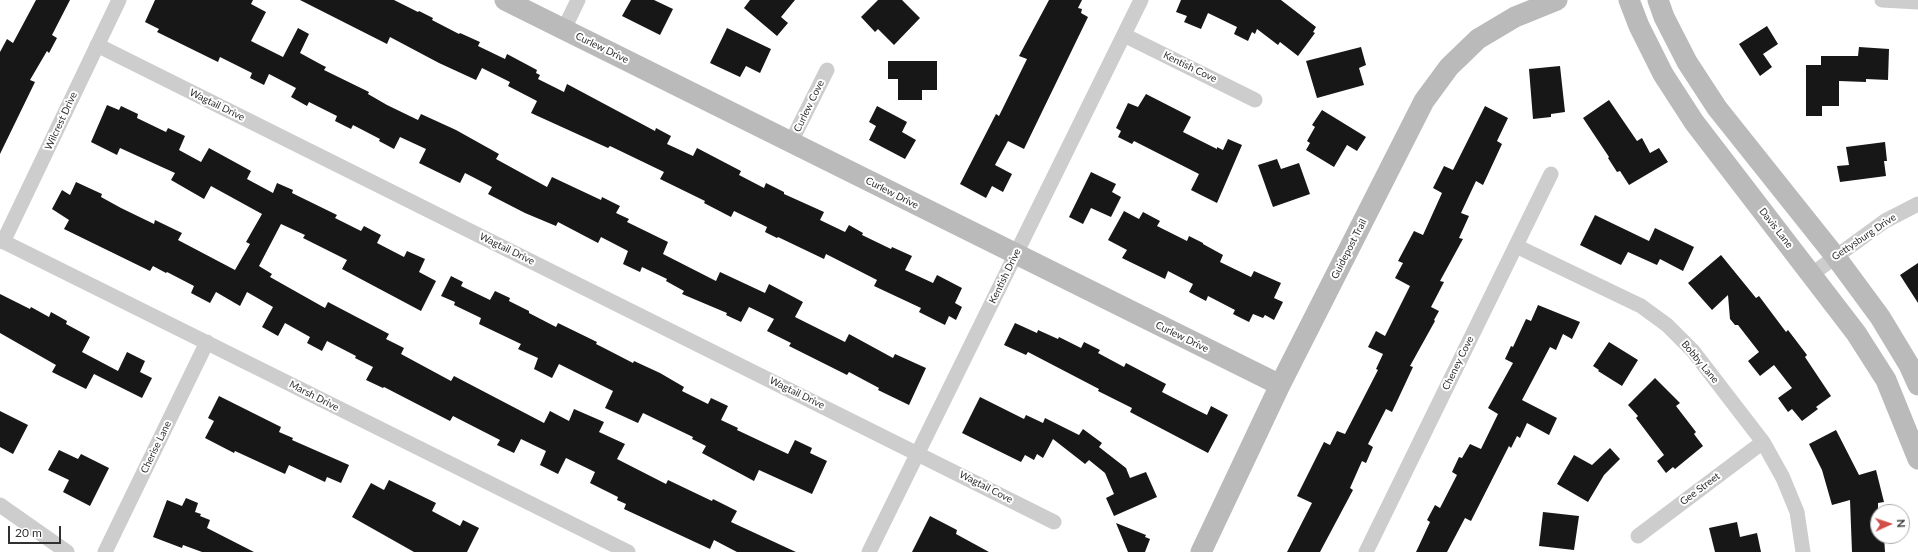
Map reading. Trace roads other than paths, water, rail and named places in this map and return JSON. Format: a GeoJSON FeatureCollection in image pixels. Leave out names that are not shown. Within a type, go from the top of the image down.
{"type":"FeatureCollection","features":[{"type":"Feature","properties":{"kind":"street","name":"Wilcrest Drive"},"geometry":{"type":"LineString","coordinates":[[2,241],[119,0]]}},
{"type":"Feature","properties":{"kind":"street","name":"Curlew Drive"},"geometry":{"type":"LineString","coordinates":[[505,0],[1280,385]]}},
{"type":"Feature","properties":{"kind":"street"},"geometry":{"type":"LineString","coordinates":[[564,29],[578,0]]}},
{"type":"Feature","properties":{"kind":"street","name":"Kentish Drive"},"geometry":{"type":"LineString","coordinates":[[869,552],[1141,0]]}},
{"type":"Feature","properties":{"kind":"street","name":"Guidepost Trail"},"geometry":{"type":"LineString","coordinates":[[1201,552],[1280,385],[1424,101],[1449,67],[1478,40],[1515,17],[1557,0]]}},
{"type":"Feature","properties":{"kind":"street","name":"Davis Lane"},"geometry":{"type":"LineString","coordinates":[[1629,0],[1639,26],[1663,74],[1694,122],[1856,332],[1886,380],[1918,459]]}},
{"type":"Feature","properties":{"kind":"street"},"geometry":{"type":"LineString","coordinates":[[1658,0],[1664,17],[1687,62],[1717,108],[1836,256],[1880,318],[1909,365],[1918,385]]}},
{"type":"Feature","properties":{"kind":"street"},"geometry":{"type":"LineString","coordinates":[[1882,0],[1918,2]]}},
{"type":"Feature","properties":{"kind":"street","name":"Kentish Cove"},"geometry":{"type":"LineString","coordinates":[[1124,35],[1255,100]]}},
{"type":"Feature","properties":{"kind":"street","name":"Wagtail Drive"},"geometry":{"type":"LineString","coordinates":[[97,45],[918,453]]}},
{"type":"Feature","properties":{"kind":"street","name":"Curlew Cove"},"geometry":{"type":"LineString","coordinates":[[791,142],[827,70]]}},
{"type":"Feature","properties":{"kind":"street","name":"Cheney Cove"},"geometry":{"type":"LineString","coordinates":[[1366,552],[1551,174]]}},
{"type":"Feature","properties":{"kind":"street","name":"Gettysburg Drive"},"geometry":{"type":"LineString","coordinates":[[1812,274],[1885,221],[1918,204]]}},
{"type":"Feature","properties":{"kind":"street","name":"Marsh Drive"},"geometry":{"type":"LineString","coordinates":[[2,241],[628,552]]}},
{"type":"Feature","properties":{"kind":"street","name":"Bobby Lane"},"geometry":{"type":"LineString","coordinates":[[1516,246],[1641,306],[1667,325],[1693,350],[1763,442],[1783,478],[1797,512],[1804,552]]}},
{"type":"Feature","properties":{"kind":"street","name":"Cherise Lane"},"geometry":{"type":"LineString","coordinates":[[105,552],[207,342]]}},
{"type":"Feature","properties":{"kind":"street","name":"Gee Street"},"geometry":{"type":"LineString","coordinates":[[1638,536],[1763,442]]}},
{"type":"Feature","properties":{"kind":"street","name":"Wagtail Cove"},"geometry":{"type":"LineString","coordinates":[[918,453],[1054,522]]}},
{"type":"Feature","properties":{"kind":"street"},"geometry":{"type":"LineString","coordinates":[[0,505],[67,552]]}}]}
